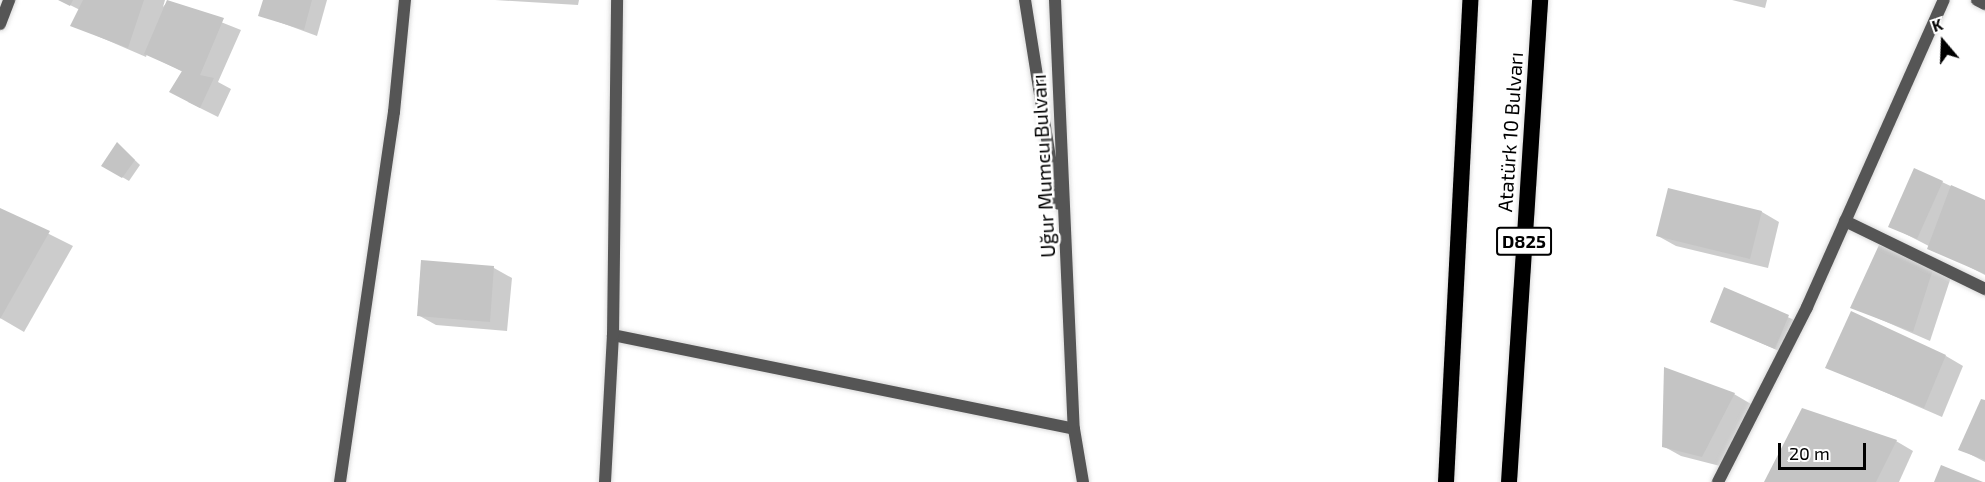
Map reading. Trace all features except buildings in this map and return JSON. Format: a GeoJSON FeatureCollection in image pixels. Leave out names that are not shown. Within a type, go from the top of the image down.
{"type":"FeatureCollection","features":[{"type":"Feature","properties":{"kind":"highway"},"geometry":{"type":"LineString","coordinates":[[1446,482],[1470,0]]}},
{"type":"Feature","properties":{"kind":"highway","name":"Atatürk 10 Bulvarı"},"geometry":{"type":"LineString","coordinates":[[1509,482],[1540,0]]}},
{"type":"Feature","properties":{"kind":"street"},"geometry":{"type":"LineString","coordinates":[[0,24],[9,0]]}},
{"type":"Feature","properties":{"kind":"street"},"geometry":{"type":"LineString","coordinates":[[340,482],[394,112],[405,0]]}},
{"type":"Feature","properties":{"kind":"street"},"geometry":{"type":"LineString","coordinates":[[605,482],[613,335],[617,0]]}},
{"type":"Feature","properties":{"kind":"street","name":"Uğur Mumcu Bulvarı"},"geometry":{"type":"LineString","coordinates":[[1024,0],[1067,272]]}},
{"type":"Feature","properties":{"kind":"street","name":"Uğur Mumcu Bulvarı"},"geometry":{"type":"LineString","coordinates":[[1055,0],[1067,272]]}},
{"type":"Feature","properties":{"kind":"street"},"geometry":{"type":"LineString","coordinates":[[1718,482],[1807,307],[1944,0]]}},
{"type":"Feature","properties":{"kind":"street"},"geometry":{"type":"LineString","coordinates":[[1977,0],[1985,4]]}},
{"type":"Feature","properties":{"kind":"street"},"geometry":{"type":"LineString","coordinates":[[1845,221],[1985,289]]}},
{"type":"Feature","properties":{"kind":"street"},"geometry":{"type":"LineString","coordinates":[[1067,272],[1074,429],[1083,482]]}},
{"type":"Feature","properties":{"kind":"street"},"geometry":{"type":"LineString","coordinates":[[613,335],[1074,429]]}}]}
